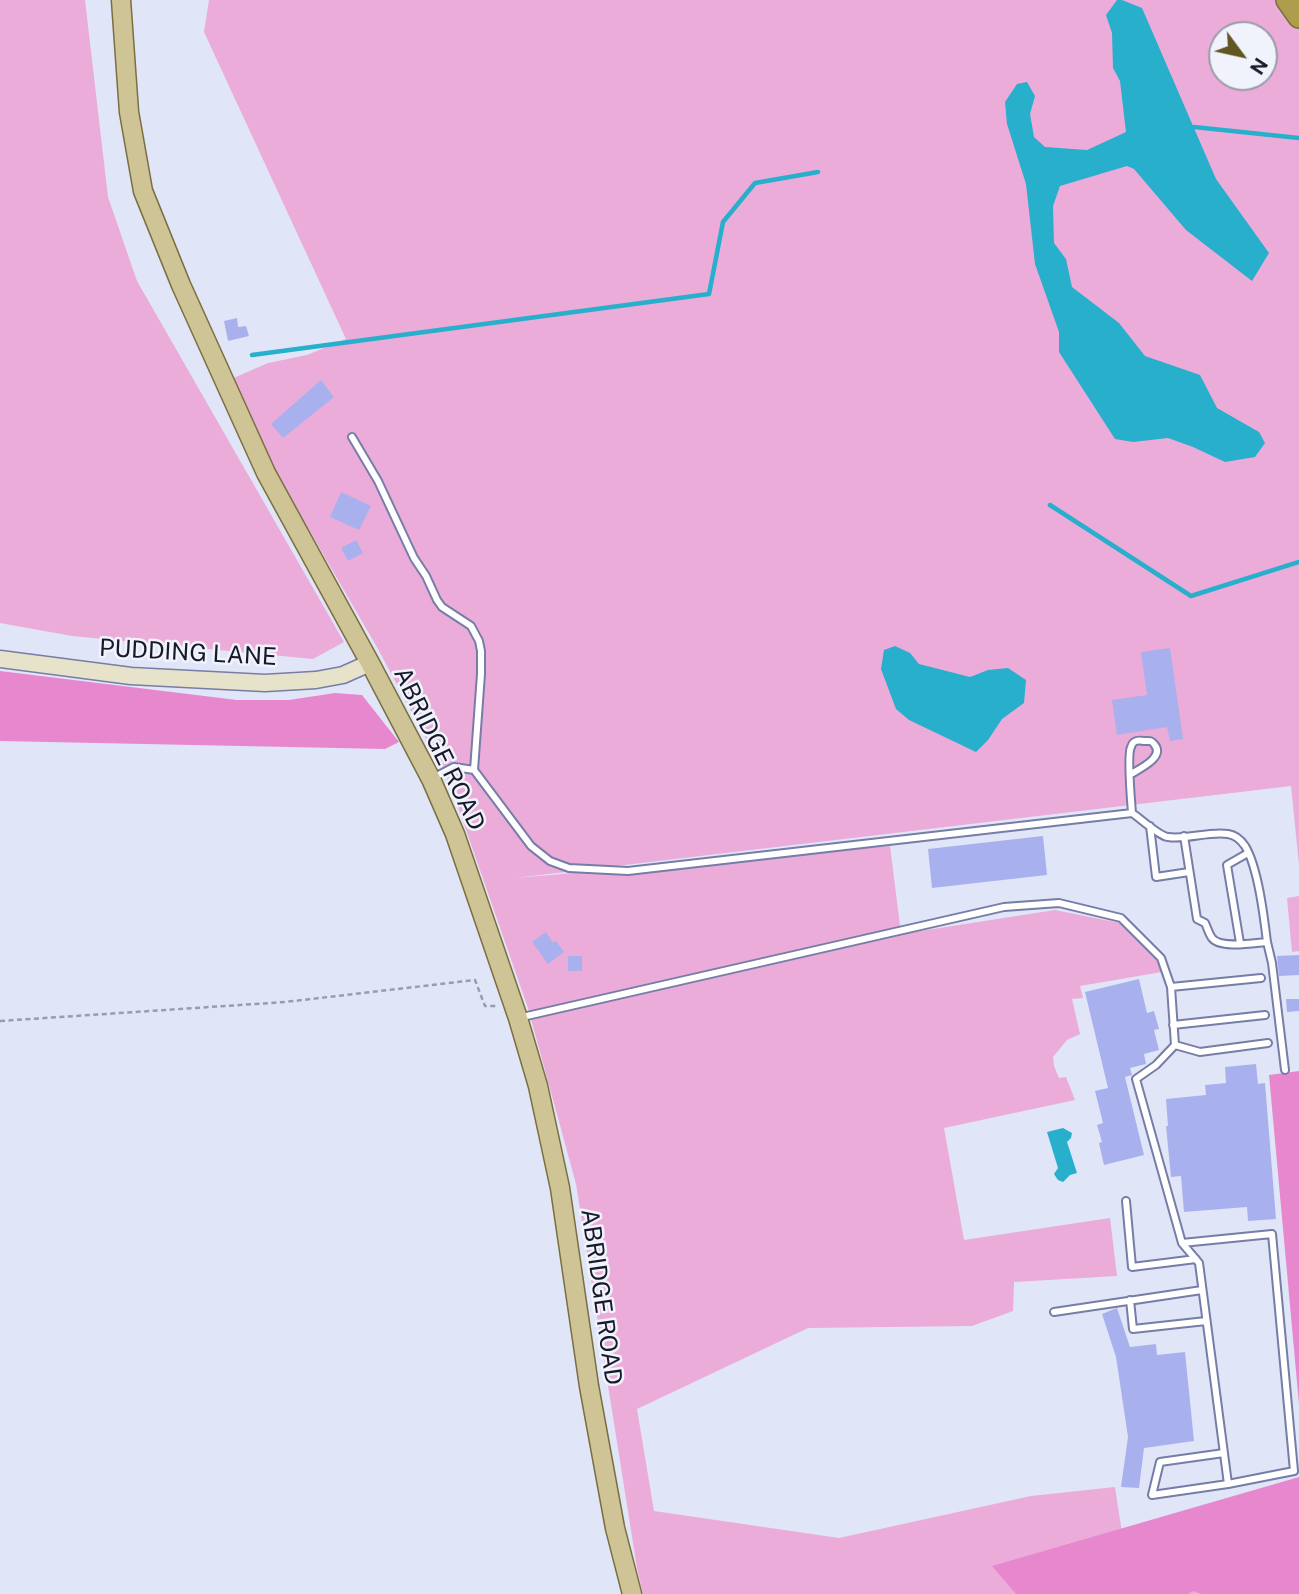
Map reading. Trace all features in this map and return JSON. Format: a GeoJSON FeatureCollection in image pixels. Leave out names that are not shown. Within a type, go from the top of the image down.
{"type":"FeatureCollection","features":[{"type":"Feature","properties":{"kind":"highway"},"geometry":{"type":"LineString","coordinates":[[1287,0],[1299,16]]}},
{"type":"Feature","properties":{"kind":"main road","name":"ABRIDGE ROAD"},"geometry":{"type":"LineString","coordinates":[[121,0],[129,112],[143,191],[181,285],[265,473],[431,779],[455,834],[516,1012],[538,1086],[560,1188],[589,1386],[615,1528],[632,1594]]}},
{"type":"Feature","properties":{"kind":"street","name":"PUDDING LANE"},"geometry":{"type":"LineString","coordinates":[[0,659],[131,676],[265,683],[316,680],[344,675],[370,663]]}},
{"type":"Feature","properties":{"kind":"lane"},"geometry":{"type":"LineString","coordinates":[[352,437],[378,481],[437,600],[442,607],[471,626],[479,641],[481,663],[474,770],[531,846],[550,861],[569,868],[628,871],[1132,813],[1166,837],[1228,834],[1240,838],[1248,852],[1264,915],[1285,1070]]}},
{"type":"Feature","properties":{"kind":"lane"},"geometry":{"type":"LineString","coordinates":[[1130,774],[1156,756],[1155,744],[1137,740],[1130,748],[1130,774],[1132,813]]}},
{"type":"Feature","properties":{"kind":"lane"},"geometry":{"type":"LineString","coordinates":[[431,779],[454,767],[474,770]]}},
{"type":"Feature","properties":{"kind":"lane"},"geometry":{"type":"LineString","coordinates":[[1150,826],[1156,877],[1189,872]]}},
{"type":"Feature","properties":{"kind":"lane"},"geometry":{"type":"LineString","coordinates":[[1184,836],[1197,919],[1205,923],[1211,938],[1218,943],[1227,944],[1267,942]]}},
{"type":"Feature","properties":{"kind":"lane"},"geometry":{"type":"LineString","coordinates":[[1240,943],[1227,865],[1248,852]]}},
{"type":"Feature","properties":{"kind":"lane"},"geometry":{"type":"LineString","coordinates":[[516,1012],[1004,907],[1059,903],[1121,918],[1161,958],[1171,987],[1175,1045],[1156,1065],[1136,1079],[1182,1243],[1199,1263],[1228,1484]]}},
{"type":"Feature","properties":{"kind":"lane"},"geometry":{"type":"LineString","coordinates":[[1171,987],[1261,978]]}},
{"type":"Feature","properties":{"kind":"lane"},"geometry":{"type":"LineString","coordinates":[[1173,1025],[1265,1015]]}},
{"type":"Feature","properties":{"kind":"lane"},"geometry":{"type":"LineString","coordinates":[[1175,1045],[1200,1052],[1268,1043]]}},
{"type":"Feature","properties":{"kind":"lane"},"geometry":{"type":"LineString","coordinates":[[1126,1201],[1132,1268],[1196,1259]]}},
{"type":"Feature","properties":{"kind":"lane"},"geometry":{"type":"LineString","coordinates":[[1182,1243],[1272,1234],[1294,1471],[1152,1495],[1160,1462],[1224,1453]]}},
{"type":"Feature","properties":{"kind":"lane"},"geometry":{"type":"LineString","coordinates":[[1054,1312],[1202,1290]]}},
{"type":"Feature","properties":{"kind":"lane"},"geometry":{"type":"LineString","coordinates":[[1130,1300],[1133,1329],[1206,1321]]}},
{"type":"Feature","properties":{"kind":"path"},"geometry":{"type":"LineString","coordinates":[[0,1021],[285,1002],[475,980],[485,1006],[516,1012]]}},
{"type":"Feature","properties":{"kind":"shaded area"},"geometry":{"type":"Polygon","coordinates":[[[0,0],[85,0],[108,197],[137,281],[344,642],[313,659],[72,636],[0,623],[0,0]]]}},
{"type":"Feature","properties":{"kind":"shaded area"},"geometry":{"type":"Polygon","coordinates":[[[209,0],[1299,0],[1299,865],[1291,786],[515,878],[890,846],[901,934],[1055,910],[1120,923],[1156,959],[1162,972],[1080,986],[1083,998],[1072,999],[1080,1034],[1067,1040],[1053,1057],[1059,1078],[1066,1077],[1075,1100],[944,1128],[964,1240],[1110,1218],[1117,1276],[1014,1282],[1013,1311],[972,1326],[808,1328],[637,1409],[654,1511],[839,1538],[1031,1496],[1115,1487],[1122,1533],[1299,1594],[643,1594],[576,1184],[528,1008],[450,784],[378,649],[275,471],[229,380],[268,363],[307,355],[346,339],[204,32],[209,0]]]}},
{"type":"Feature","properties":{"kind":"shaded area"},"geometry":{"type":"Polygon","coordinates":[[[0,671],[237,700],[289,700],[335,693],[362,695],[399,742],[385,749],[0,741],[0,671]]]}},
{"type":"Feature","properties":{"kind":"shaded area"},"geometry":{"type":"Polygon","coordinates":[[[1299,896],[1299,951],[1292,952],[1287,898],[1299,896]]]}},
{"type":"Feature","properties":{"kind":"shaded area"},"geometry":{"type":"Polygon","coordinates":[[[1299,1071],[1299,1404],[1269,1075],[1299,1071]]]}},
{"type":"Feature","properties":{"kind":"shaded area"},"geometry":{"type":"Polygon","coordinates":[[[1299,1477],[1299,1594],[1202,1594],[1193,1591],[1188,1594],[1016,1594],[992,1566],[1299,1477]]]}},
{"type":"Feature","properties":{"kind":"water"},"geometry":{"type":"Polygon","coordinates":[[[1117,0],[1142,8],[1216,179],[1269,253],[1252,281],[1186,230],[1134,169],[1127,166],[1060,186],[1053,206],[1054,243],[1066,259],[1072,287],[1119,323],[1145,356],[1200,375],[1217,408],[1259,432],[1265,443],[1255,457],[1225,462],[1168,438],[1133,442],[1115,439],[1059,352],[1059,332],[1035,264],[1026,184],[1007,124],[1005,102],[1017,84],[1027,82],[1035,96],[1030,114],[1034,137],[1045,147],[1087,150],[1126,132],[1120,81],[1113,68],[1112,33],[1106,15],[1117,0]]]}},
{"type":"Feature","properties":{"kind":"water"},"geometry":{"type":"Polygon","coordinates":[[[895,646],[910,653],[919,664],[970,677],[988,670],[1008,668],[1026,680],[1024,703],[1002,719],[976,752],[909,720],[896,709],[881,669],[884,650],[895,646]]]}},
{"type":"Feature","properties":{"kind":"water"},"geometry":{"type":"Polygon","coordinates":[[[1063,1128],[1072,1133],[1067,1142],[1077,1173],[1070,1175],[1063,1182],[1054,1174],[1058,1168],[1047,1132],[1063,1128]]]}},
{"type":"Feature","properties":{"kind":"building"},"geometry":{"type":"Polygon","coordinates":[[[237,318],[238,327],[246,326],[249,336],[228,341],[224,321],[237,318]]]}},
{"type":"Feature","properties":{"kind":"building"},"geometry":{"type":"Polygon","coordinates":[[[321,380],[334,397],[283,438],[271,424],[321,380]]]}},
{"type":"Feature","properties":{"kind":"building"},"geometry":{"type":"Polygon","coordinates":[[[341,492],[371,506],[359,530],[330,517],[341,492]]]}},
{"type":"Feature","properties":{"kind":"building"},"geometry":{"type":"Polygon","coordinates":[[[356,540],[363,553],[348,561],[341,548],[356,540]]]}},
{"type":"Feature","properties":{"kind":"building"},"geometry":{"type":"Polygon","coordinates":[[[1170,648],[1183,739],[1170,741],[1167,727],[1117,735],[1112,700],[1147,695],[1141,652],[1170,648]]]}},
{"type":"Feature","properties":{"kind":"building"},"geometry":{"type":"Polygon","coordinates":[[[1043,836],[1047,875],[932,888],[928,849],[1043,836]]]}},
{"type":"Feature","properties":{"kind":"building"},"geometry":{"type":"Polygon","coordinates":[[[546,932],[553,943],[556,941],[564,952],[548,964],[532,942],[546,932]]]}},
{"type":"Feature","properties":{"kind":"building"},"geometry":{"type":"Polygon","coordinates":[[[1299,955],[1299,975],[1279,976],[1277,956],[1299,955]]]}},
{"type":"Feature","properties":{"kind":"building"},"geometry":{"type":"Polygon","coordinates":[[[568,956],[582,956],[582,971],[568,971],[568,956]]]}},
{"type":"Feature","properties":{"kind":"building"},"geometry":{"type":"Polygon","coordinates":[[[1139,979],[1147,1013],[1154,1011],[1159,1029],[1154,1030],[1159,1050],[1144,1054],[1146,1064],[1130,1068],[1132,1075],[1125,1077],[1144,1155],[1104,1165],[1097,1125],[1103,1123],[1095,1091],[1108,1088],[1085,992],[1139,979]]]}},
{"type":"Feature","properties":{"kind":"building"},"geometry":{"type":"Polygon","coordinates":[[[1286,999],[1299,999],[1299,1011],[1287,1012],[1286,999]]]}},
{"type":"Feature","properties":{"kind":"building"},"geometry":{"type":"Polygon","coordinates":[[[1256,1064],[1258,1084],[1265,1083],[1276,1219],[1248,1221],[1247,1207],[1184,1212],[1181,1176],[1171,1177],[1166,1099],[1206,1095],[1205,1085],[1226,1083],[1225,1067],[1256,1064]]]}},
{"type":"Feature","properties":{"kind":"building"},"geometry":{"type":"Polygon","coordinates":[[[1117,1308],[1130,1347],[1156,1344],[1157,1355],[1185,1352],[1194,1441],[1144,1448],[1139,1488],[1121,1487],[1128,1437],[1116,1357],[1102,1314],[1117,1308]]]}},
{"type":"Feature","properties":{"kind":"waterway"},"geometry":{"type":"LineString","coordinates":[[1194,127],[1299,138]]}},
{"type":"Feature","properties":{"kind":"waterway"},"geometry":{"type":"LineString","coordinates":[[252,355],[709,294],[723,222],[755,183],[818,172]]}},
{"type":"Feature","properties":{"kind":"waterway"},"geometry":{"type":"LineString","coordinates":[[1050,505],[1191,596],[1299,562]]}}]}
